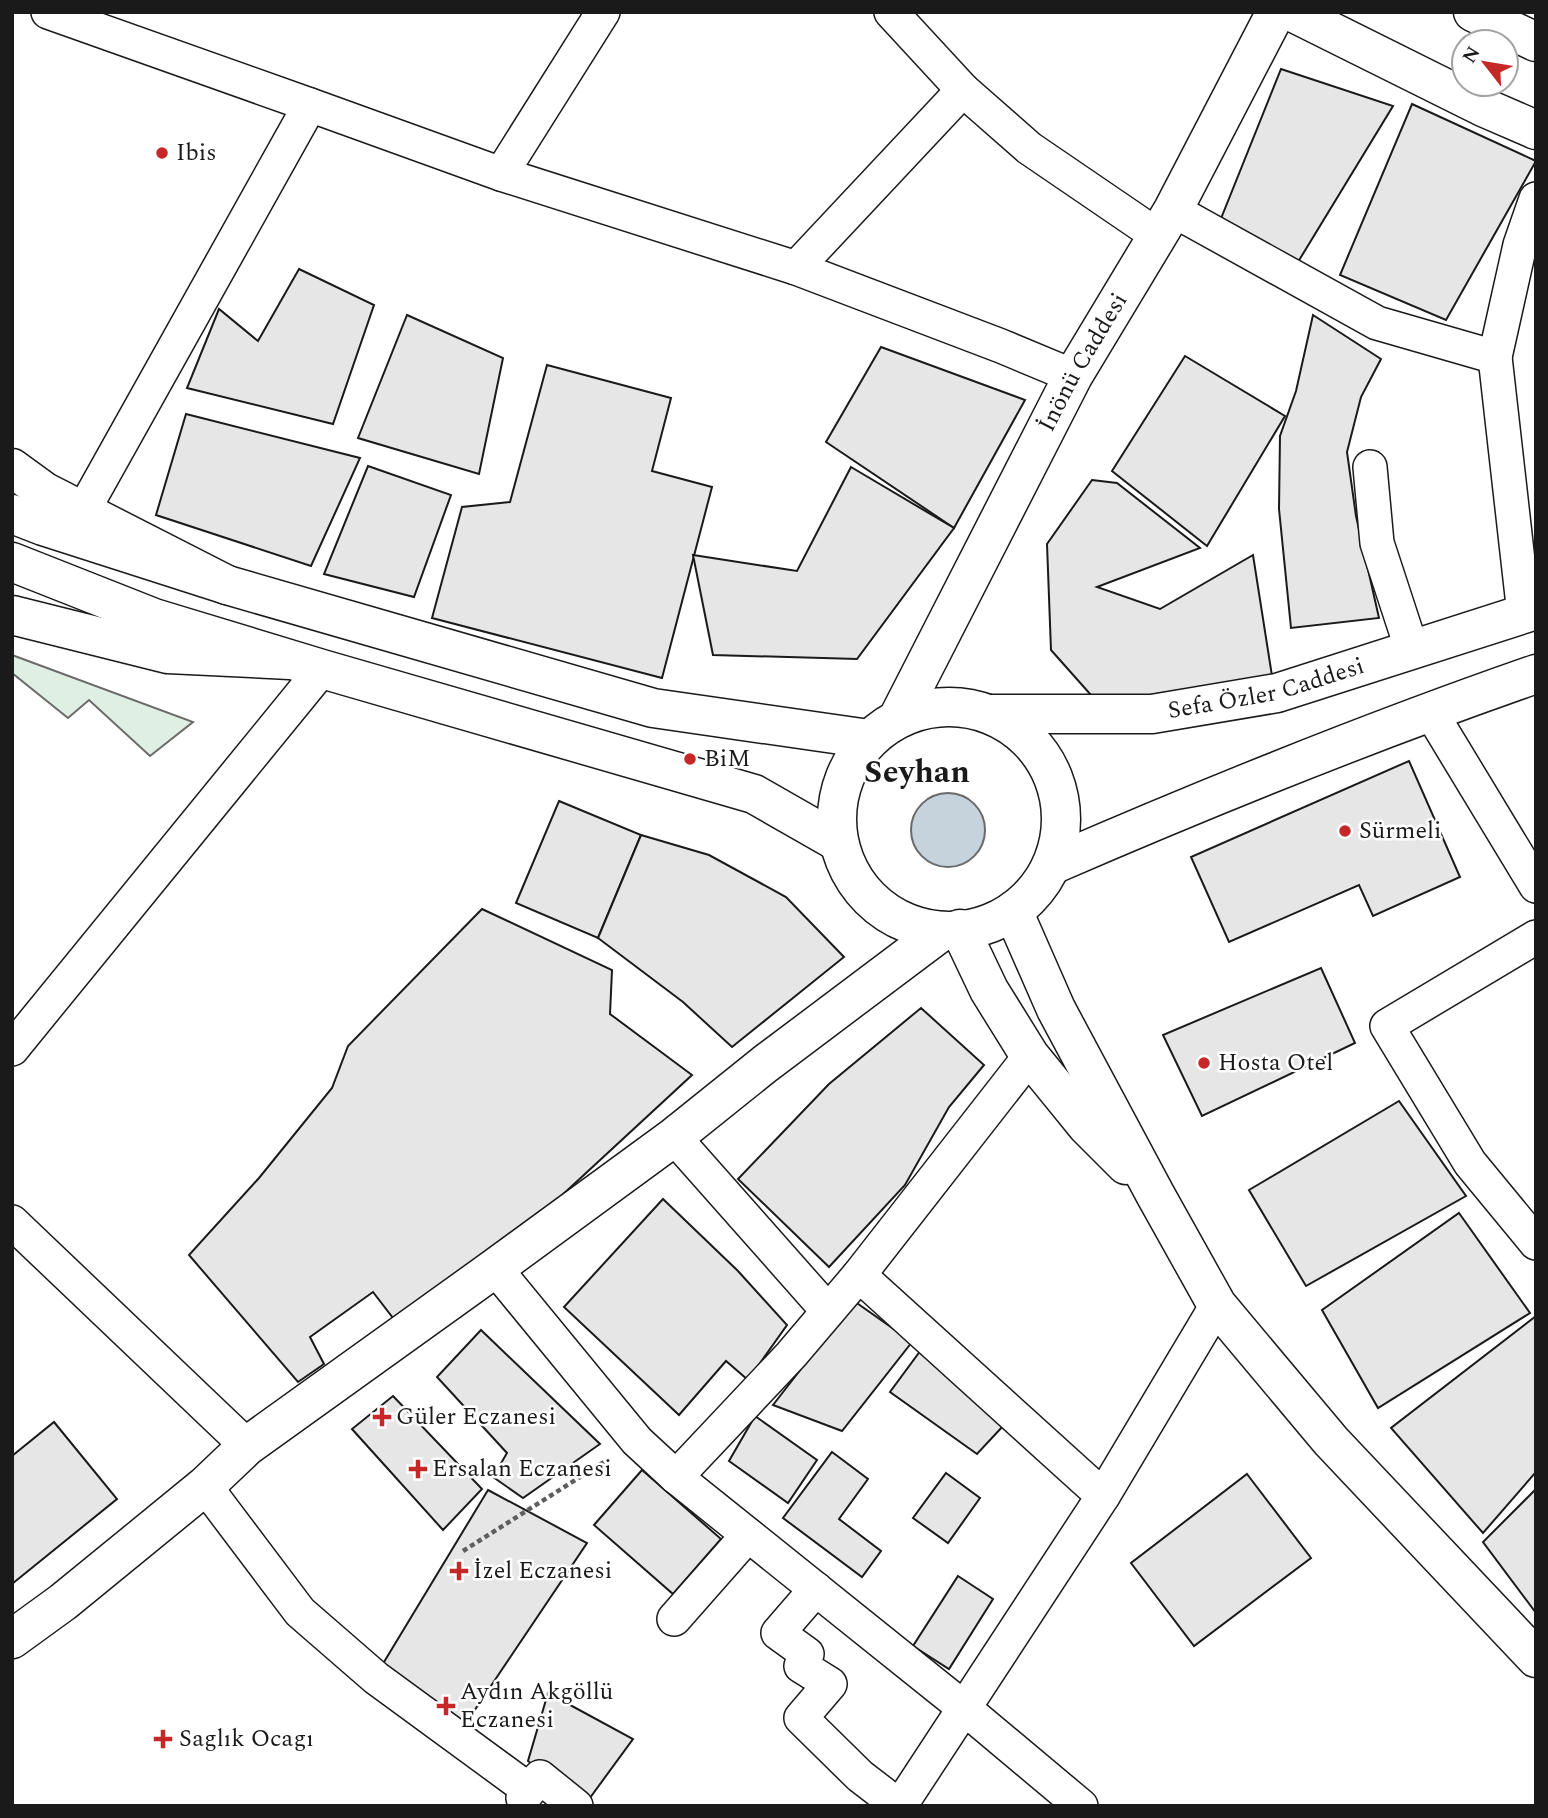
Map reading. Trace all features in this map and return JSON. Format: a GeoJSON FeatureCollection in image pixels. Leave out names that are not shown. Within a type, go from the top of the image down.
{"type":"FeatureCollection","features":[{"type":"Feature","properties":{"kind":"main road","name":"İnönü Caddesi"},"geometry":{"type":"LineString","coordinates":[[884,729],[1073,376],[1165,223],[1276,12]]}},
{"type":"Feature","properties":{"kind":"main road"},"geometry":{"type":"LineString","coordinates":[[1292,12],[1483,107],[1536,130]]}},
{"type":"Feature","properties":{"kind":"main road"},"geometry":{"type":"LineString","coordinates":[[1473,12],[1536,42]]}},
{"type":"Feature","properties":{"kind":"main road"},"geometry":{"type":"LineString","coordinates":[[12,468],[45,492],[227,585]]}},
{"type":"Feature","properties":{"kind":"main road"},"geometry":{"type":"LineString","coordinates":[[28,520],[227,585],[653,708],[884,729]]}},
{"type":"Feature","properties":{"kind":"main road"},"geometry":{"type":"LineString","coordinates":[[18,564],[154,618],[306,665],[754,794],[838,842]]}},
{"type":"Feature","properties":{"kind":"main road","name":"Sefa Özler Caddesi"},"geometry":{"type":"LineString","coordinates":[[988,714],[1152,714],[1277,693],[1530,612]]}},
{"type":"Feature","properties":{"kind":"main road"},"geometry":{"type":"LineString","coordinates":[[12,615],[168,654],[306,665]]}},
{"type":"Feature","properties":{"kind":"main road"},"geometry":{"type":"LineString","coordinates":[[1052,865],[1185,808],[1430,710],[1536,674]]}},
{"type":"Feature","properties":{"kind":"main road"},"geometry":{"type":"LineString","coordinates":[[934,707],[971,708],[988,714],[1006,721],[1035,745],[1054,777],[1061,814],[1057,851],[1052,865],[1040,885],[1013,911],[979,927],[951,930],[906,923],[875,904],[852,876],[838,842],[837,804],[848,769],[884,729],[934,707]]}},
{"type":"Feature","properties":{"kind":"main road"},"geometry":{"type":"LineString","coordinates":[[1013,911],[1056,1009],[1217,1305],[1331,1441],[1536,1658]]}},
{"type":"Feature","properties":{"kind":"main road"},"geometry":{"type":"LineString","coordinates":[[951,930],[1030,1056],[1087,1126],[1155,1194]]}},
{"type":"Feature","properties":{"kind":"main road"},"geometry":{"type":"LineString","coordinates":[[12,1639],[63,1602],[205,1486],[247,1446],[674,1137],[765,1065],[951,930]]}},
{"type":"Feature","properties":{"kind":"street"},"geometry":{"type":"LineString","coordinates":[[48,12],[501,174],[796,268],[1073,376]]}},
{"type":"Feature","properties":{"kind":"street"},"geometry":{"type":"LineString","coordinates":[[501,174],[603,12]]}},
{"type":"Feature","properties":{"kind":"street"},"geometry":{"type":"LineString","coordinates":[[891,12],[963,90],[1030,148],[1165,223],[1377,323],[1495,357]]}},
{"type":"Feature","properties":{"kind":"street"},"geometry":{"type":"LineString","coordinates":[[796,268],[963,90]]}},
{"type":"Feature","properties":{"kind":"street"},"geometry":{"type":"LineString","coordinates":[[83,511],[310,105]]}},
{"type":"Feature","properties":{"kind":"street"},"geometry":{"type":"LineString","coordinates":[[1530,612],[1495,357],[1520,245],[1536,199]]}},
{"type":"Feature","properties":{"kind":"street"},"geometry":{"type":"LineString","coordinates":[[1370,467],[1377,543],[1412,650]]}},
{"type":"Feature","properties":{"kind":"street"},"geometry":{"type":"LineString","coordinates":[[12,1049],[306,665]]}},
{"type":"Feature","properties":{"kind":"street"},"geometry":{"type":"LineString","coordinates":[[1430,710],[1536,886]]}},
{"type":"Feature","properties":{"kind":"street"},"geometry":{"type":"LineString","coordinates":[[1536,937],[1387,1026],[1470,1163],[1536,1243]]}},
{"type":"Feature","properties":{"kind":"street"},"geometry":{"type":"LineString","coordinates":[[676,1477],[791,1355],[859,1275],[1030,1056]]}},
{"type":"Feature","properties":{"kind":"street"},"geometry":{"type":"LineString","coordinates":[[674,1137],[828,1311]]}},
{"type":"Feature","properties":{"kind":"street"},"geometry":{"type":"LineString","coordinates":[[12,1222],[247,1446]]}},
{"type":"Feature","properties":{"kind":"street"},"geometry":{"type":"LineString","coordinates":[[495,1268],[637,1441],[676,1477],[964,1708],[1081,1806]]}},
{"type":"Feature","properties":{"kind":"street"},"geometry":{"type":"LineString","coordinates":[[859,1275],[1103,1496]]}},
{"type":"Feature","properties":{"kind":"street"},"geometry":{"type":"LineString","coordinates":[[816,1590],[778,1633],[807,1654],[801,1666],[830,1684],[801,1718],[860,1776],[899,1806],[1103,1496],[1217,1305]]}},
{"type":"Feature","properties":{"kind":"street"},"geometry":{"type":"LineString","coordinates":[[205,1486],[300,1612],[376,1678],[523,1798],[540,1777],[576,1806]]}},
{"type":"Feature","properties":{"kind":"street"},"geometry":{"type":"LineString","coordinates":[[674,1619],[748,1535]]}},
{"type":"Feature","properties":{"kind":"path"},"geometry":{"type":"LineString","coordinates":[[463,1551],[637,1441]]}},
{"type":"Feature","properties":{"kind":"green space"},"geometry":{"type":"Polygon","coordinates":[[[12,655],[193,722],[150,756],[89,700],[68,718],[12,673],[12,655]]]}},
{"type":"Feature","properties":{"kind":"shaded area"},"geometry":{"type":"Polygon","coordinates":[[[941,793],[955,793],[969,799],[979,809],[985,830],[979,851],[969,861],[955,867],[941,867],[927,861],[917,851],[911,837],[911,823],[917,809],[927,799],[941,793]]]}},
{"type":"Feature","properties":{"kind":"building"},"geometry":{"type":"Polygon","coordinates":[[[1281,69],[1393,106],[1298,262],[1220,221],[1281,69]]]}},
{"type":"Feature","properties":{"kind":"building"},"geometry":{"type":"Polygon","coordinates":[[[1412,104],[1536,161],[1446,320],[1340,275],[1412,104]]]}},
{"type":"Feature","properties":{"kind":"building"},"geometry":{"type":"Polygon","coordinates":[[[299,269],[374,305],[333,424],[187,388],[219,309],[258,341],[299,269]]]}},
{"type":"Feature","properties":{"kind":"building"},"geometry":{"type":"Polygon","coordinates":[[[407,315],[503,358],[479,474],[358,438],[407,315]]]}},
{"type":"Feature","properties":{"kind":"building"},"geometry":{"type":"Polygon","coordinates":[[[1313,315],[1381,359],[1361,397],[1347,452],[1356,516],[1379,618],[1291,628],[1279,509],[1280,436],[1296,391],[1313,315]]]}},
{"type":"Feature","properties":{"kind":"building"},"geometry":{"type":"Polygon","coordinates":[[[881,347],[1025,400],[954,528],[826,442],[881,347]]]}},
{"type":"Feature","properties":{"kind":"building"},"geometry":{"type":"Polygon","coordinates":[[[1185,356],[1285,416],[1207,546],[1112,471],[1185,356]]]}},
{"type":"Feature","properties":{"kind":"building"},"geometry":{"type":"Polygon","coordinates":[[[547,365],[671,398],[652,471],[712,487],[662,678],[432,618],[462,507],[510,502],[547,365]]]}},
{"type":"Feature","properties":{"kind":"building"},"geometry":{"type":"Polygon","coordinates":[[[186,414],[360,458],[311,566],[156,515],[186,414]]]}},
{"type":"Feature","properties":{"kind":"building"},"geometry":{"type":"Polygon","coordinates":[[[368,466],[451,495],[414,597],[324,574],[368,466]]]}},
{"type":"Feature","properties":{"kind":"building"},"geometry":{"type":"Polygon","coordinates":[[[851,467],[954,528],[857,659],[713,655],[693,555],[797,571],[851,467]]]}},
{"type":"Feature","properties":{"kind":"building"},"geometry":{"type":"Polygon","coordinates":[[[1092,480],[1117,483],[1200,548],[1097,587],[1160,609],[1253,555],[1272,676],[1098,703],[1051,650],[1047,544],[1092,480]]]}},
{"type":"Feature","properties":{"kind":"building","name":"Sürmeli"},"geometry":{"type":"Polygon","coordinates":[[[1409,761],[1460,877],[1373,916],[1359,885],[1229,942],[1191,857],[1409,761]]]}},
{"type":"Feature","properties":{"kind":"building"},"geometry":{"type":"Polygon","coordinates":[[[559,801],[641,835],[598,938],[516,903],[559,801]]]}},
{"type":"Feature","properties":{"kind":"building"},"geometry":{"type":"Polygon","coordinates":[[[641,835],[709,855],[786,897],[844,957],[732,1047],[683,1002],[598,938],[641,835]]]}},
{"type":"Feature","properties":{"kind":"building"},"geometry":{"type":"Polygon","coordinates":[[[482,909],[612,970],[610,1014],[692,1075],[494,1258],[400,1327],[373,1292],[310,1337],[324,1364],[298,1382],[189,1255],[259,1178],[332,1088],[348,1046],[482,909]]]}},
{"type":"Feature","properties":{"kind":"building"},"geometry":{"type":"Polygon","coordinates":[[[1321,968],[1355,1043],[1202,1116],[1163,1035],[1321,968]]]}},
{"type":"Feature","properties":{"kind":"building"},"geometry":{"type":"Polygon","coordinates":[[[921,1008],[984,1065],[949,1107],[905,1185],[829,1267],[738,1179],[829,1084],[921,1008]]]}},
{"type":"Feature","properties":{"kind":"building"},"geometry":{"type":"Polygon","coordinates":[[[1399,1101],[1466,1196],[1306,1286],[1249,1190],[1399,1101]]]}},
{"type":"Feature","properties":{"kind":"building"},"geometry":{"type":"Polygon","coordinates":[[[663,1199],[738,1271],[787,1325],[748,1380],[726,1361],[679,1415],[564,1307],[663,1199]]]}},
{"type":"Feature","properties":{"kind":"building"},"geometry":{"type":"Polygon","coordinates":[[[1459,1213],[1530,1313],[1378,1408],[1322,1310],[1459,1213]]]}},
{"type":"Feature","properties":{"kind":"building"},"geometry":{"type":"Polygon","coordinates":[[[854,1301],[912,1342],[842,1431],[773,1405],[854,1301]]]}},
{"type":"Feature","properties":{"kind":"building"},"geometry":{"type":"Polygon","coordinates":[[[1536,1316],[1536,1472],[1483,1533],[1391,1428],[1536,1316]]]}},
{"type":"Feature","properties":{"kind":"building"},"geometry":{"type":"Polygon","coordinates":[[[481,1330],[600,1444],[523,1498],[493,1477],[507,1453],[437,1377],[481,1330]]]}},
{"type":"Feature","properties":{"kind":"building"},"geometry":{"type":"Polygon","coordinates":[[[921,1350],[1004,1425],[977,1454],[890,1392],[921,1350]]]}},
{"type":"Feature","properties":{"kind":"building"},"geometry":{"type":"Polygon","coordinates":[[[393,1396],[482,1489],[443,1530],[352,1429],[393,1396]]]}},
{"type":"Feature","properties":{"kind":"building"},"geometry":{"type":"Polygon","coordinates":[[[755,1416],[817,1460],[788,1503],[729,1461],[755,1416]]]}},
{"type":"Feature","properties":{"kind":"building"},"geometry":{"type":"Polygon","coordinates":[[[54,1422],[117,1499],[12,1584],[12,1456],[54,1422]]]}},
{"type":"Feature","properties":{"kind":"building"},"geometry":{"type":"Polygon","coordinates":[[[832,1452],[868,1479],[839,1519],[881,1551],[862,1577],[783,1518],[832,1452]]]}},
{"type":"Feature","properties":{"kind":"building"},"geometry":{"type":"Polygon","coordinates":[[[642,1470],[721,1539],[673,1594],[594,1525],[642,1470]]]}},
{"type":"Feature","properties":{"kind":"building"},"geometry":{"type":"Polygon","coordinates":[[[946,1473],[980,1498],[948,1543],[913,1518],[946,1473]]]}},
{"type":"Feature","properties":{"kind":"building"},"geometry":{"type":"Polygon","coordinates":[[[1247,1474],[1311,1558],[1194,1646],[1131,1563],[1247,1474]]]}},
{"type":"Feature","properties":{"kind":"building"},"geometry":{"type":"Polygon","coordinates":[[[1536,1489],[1536,1613],[1483,1542],[1536,1489]]]}},
{"type":"Feature","properties":{"kind":"building"},"geometry":{"type":"Polygon","coordinates":[[[488,1490],[587,1543],[464,1726],[381,1667],[488,1490]]]}},
{"type":"Feature","properties":{"kind":"building"},"geometry":{"type":"Polygon","coordinates":[[[958,1576],[993,1599],[949,1669],[913,1646],[958,1576]]]}},
{"type":"Feature","properties":{"kind":"building"},"geometry":{"type":"Polygon","coordinates":[[[548,1693],[633,1739],[584,1806],[528,1761],[548,1693]]]}},
{"type":"Feature","properties":{"kind":"place","name":"Ibis"},"geometry":{"type":"Point","coordinates":[162,153]}},
{"type":"Feature","properties":{"kind":"place","name":"BiM"},"geometry":{"type":"Point","coordinates":[690,759]}},
{"type":"Feature","properties":{"kind":"place","name":"Sürmeli"},"geometry":{"type":"Point","coordinates":[1345,831]}},
{"type":"Feature","properties":{"kind":"place","name":"Hosta Otel"},"geometry":{"type":"Point","coordinates":[1204,1063]}},
{"type":"Feature","properties":{"kind":"place","name":"Güler Eczanesi"},"geometry":{"type":"Point","coordinates":[382,1417]}},
{"type":"Feature","properties":{"kind":"place","name":"Ersalan Eczanesi"},"geometry":{"type":"Point","coordinates":[418,1469]}},
{"type":"Feature","properties":{"kind":"place","name":"İzel Eczanesi"},"geometry":{"type":"Point","coordinates":[459,1571]}},
{"type":"Feature","properties":{"kind":"place","name":"Aydın Akgöllü Eczanesi"},"geometry":{"type":"Point","coordinates":[446,1706]}},
{"type":"Feature","properties":{"kind":"place","name":"Saglık Ocagı"},"geometry":{"type":"Point","coordinates":[163,1739]}},
{"type":"Feature","properties":{"kind":"district","name":"Seyhan"},"geometry":{"type":"Point","coordinates":[917,772]}}]}
